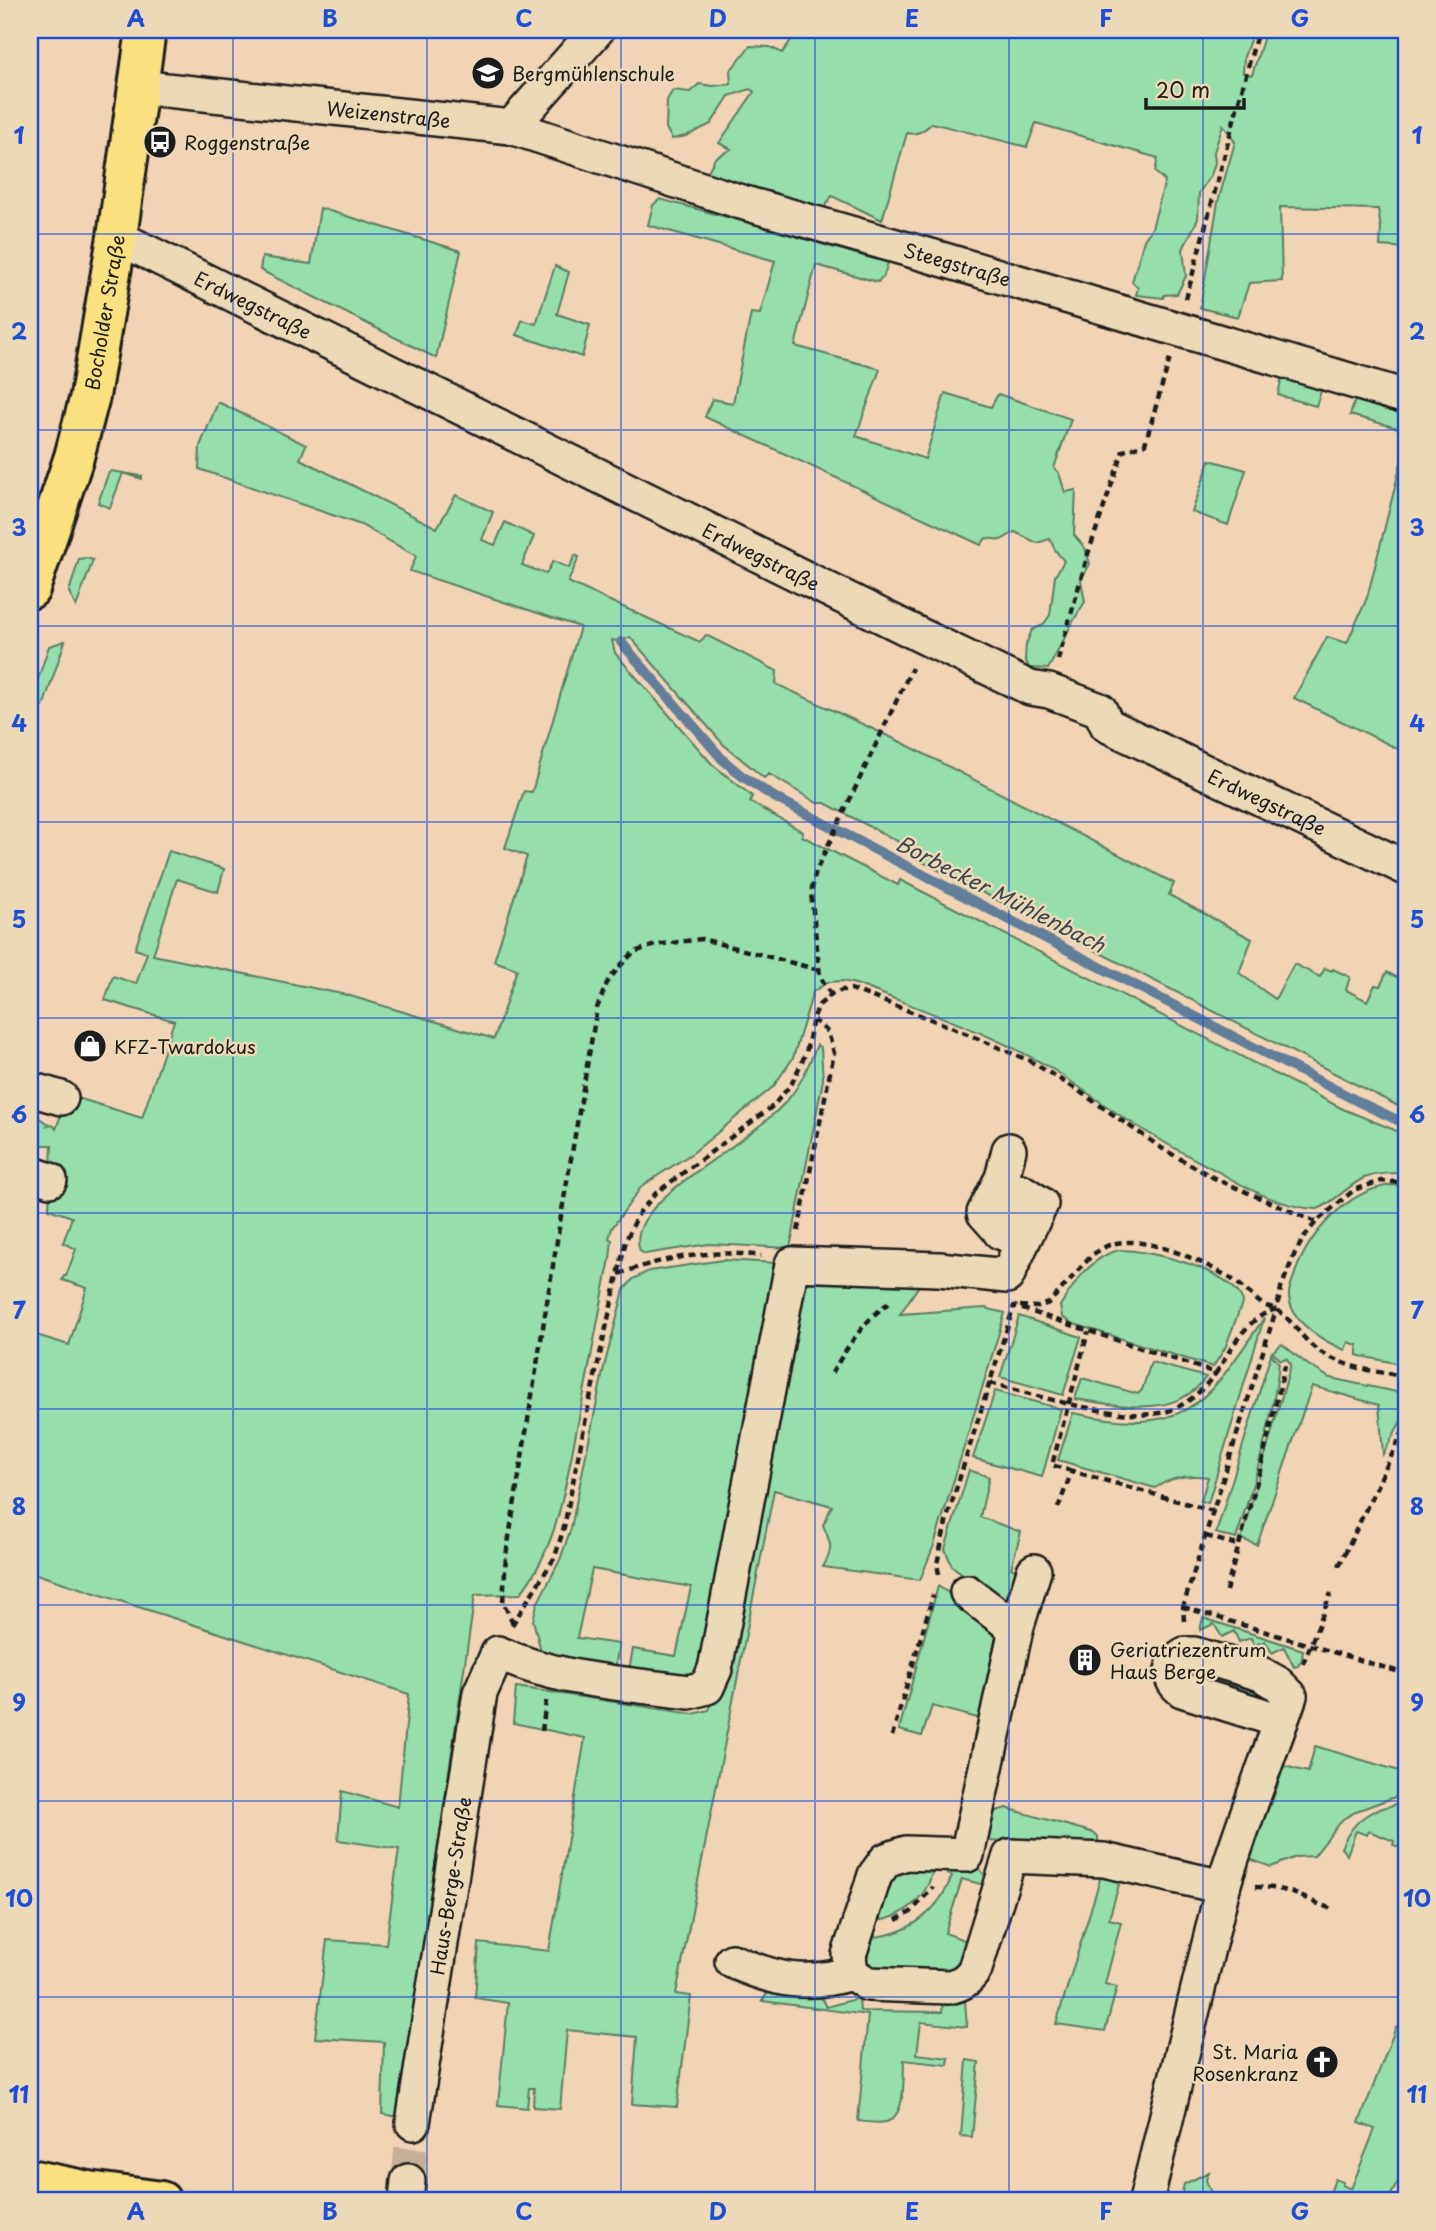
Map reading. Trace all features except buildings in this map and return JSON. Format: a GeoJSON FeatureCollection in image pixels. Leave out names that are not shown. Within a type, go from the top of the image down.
{"type":"FeatureCollection","features":[{"type":"Feature","properties":{"kind":"main road","name":"Bocholder Straße"},"geometry":{"type":"LineString","coordinates":[[30,589],[88,407],[117,237],[146,30]]}},
{"type":"Feature","properties":{"kind":"main road"},"geometry":{"type":"LineString","coordinates":[[30,2179],[160,2201]]}},
{"type":"Feature","properties":{"kind":"street"},"geometry":{"type":"LineString","coordinates":[[511,127],[597,30]]}},
{"type":"Feature","properties":{"kind":"street","name":"Weizenstraße"},"geometry":{"type":"LineString","coordinates":[[138,87],[511,127]]}},
{"type":"Feature","properties":{"kind":"street","name":"Steegstraße"},"geometry":{"type":"LineString","coordinates":[[511,127],[741,202],[1406,397]]}},
{"type":"Feature","properties":{"kind":"street","name":"Erdwegstraße"},"geometry":{"type":"LineString","coordinates":[[117,237],[926,638],[1040,689],[1100,710],[1107,725],[1406,868]]}},
{"type":"Feature","properties":{"kind":"street"},"geometry":{"type":"LineString","coordinates":[[498,1653],[523,1665],[551,1673],[689,1692],[707,1687],[716,1669],[792,1260],[988,1273],[1011,1237],[1041,1204],[1011,1173],[984,1213],[1011,1237]]}},
{"type":"Feature","properties":{"kind":"street"},"geometry":{"type":"LineString","coordinates":[[956,1854],[1034,1571]]}},
{"type":"Feature","properties":{"kind":"street"},"geometry":{"type":"LineString","coordinates":[[967,1592],[1016,1629]]}},
{"type":"Feature","properties":{"kind":"street","name":"Haus-Berge-Straße"},"geometry":{"type":"LineString","coordinates":[[413,2123],[461,1912],[480,1693],[498,1653]]}},
{"type":"Feature","properties":{"kind":"street"},"geometry":{"type":"LineString","coordinates":[[1146,2201],[1223,1887],[1235,1845],[1286,1709],[1190,1694],[1174,1684],[1171,1676],[1175,1660],[1185,1654]]}},
{"type":"Feature","properties":{"kind":"street"},"geometry":{"type":"LineString","coordinates":[[851,1973],[849,1955],[875,1875],[886,1860],[906,1853],[1096,1859],[1223,1887]]}},
{"type":"Feature","properties":{"kind":"street"},"geometry":{"type":"LineString","coordinates":[[732,1961],[762,1973],[794,1981],[821,1981],[851,1973],[868,1984],[949,1987],[963,1983],[975,1969],[1010,1856]]}},
{"type":"Feature","properties":{"kind":"path"},"geometry":{"type":"LineString","coordinates":[[1040,689],[1124,452],[1145,444],[1258,30]]}},
{"type":"Feature","properties":{"kind":"path"},"geometry":{"type":"LineString","coordinates":[[831,995],[819,970],[811,893],[816,871],[926,638]]}},
{"type":"Feature","properties":{"kind":"path"},"geometry":{"type":"LineString","coordinates":[[513,1623],[503,1602],[506,1556],[595,1021],[607,983],[634,952],[655,945],[702,939],[819,970]]}},
{"type":"Feature","properties":{"kind":"path"},"geometry":{"type":"LineString","coordinates":[[498,1653],[513,1623],[555,1558],[626,1240],[639,1213],[656,1193],[774,1106],[793,1083],[806,1053],[813,1019],[819,1006],[831,995],[851,989],[1030,1061],[1163,1149],[1214,1178],[1316,1222]]}},
{"type":"Feature","properties":{"kind":"path"},"geometry":{"type":"LineString","coordinates":[[618,1274],[649,1263],[691,1254],[742,1254],[792,1260],[834,1053],[828,1032],[813,1019]]}},
{"type":"Feature","properties":{"kind":"path"},"geometry":{"type":"LineString","coordinates":[[1185,1654],[1183,1607],[1277,1309],[1281,1288],[1295,1253],[1316,1222],[1353,1190],[1381,1181],[1406,1183]]}},
{"type":"Feature","properties":{"kind":"path"},"geometry":{"type":"LineString","coordinates":[[1014,1306],[1038,1307],[1049,1303],[1093,1254],[1112,1244],[1123,1242],[1155,1247],[1208,1266],[1236,1282],[1263,1305],[1277,1309],[1316,1349],[1335,1360],[1364,1370],[1406,1376]]}},
{"type":"Feature","properties":{"kind":"path"},"geometry":{"type":"LineString","coordinates":[[988,1273],[988,1296],[1051,1320],[1216,1373]]}},
{"type":"Feature","properties":{"kind":"path"},"geometry":{"type":"LineString","coordinates":[[832,1373],[847,1347],[869,1320],[882,1307],[900,1297]]}},
{"type":"Feature","properties":{"kind":"path"},"geometry":{"type":"LineString","coordinates":[[1049,1303],[1051,1320]]}},
{"type":"Feature","properties":{"kind":"path"},"geometry":{"type":"LineString","coordinates":[[892,1735],[939,1574],[937,1564],[947,1518],[1014,1306]]}},
{"type":"Feature","properties":{"kind":"path"},"geometry":{"type":"LineString","coordinates":[[990,1383],[1067,1404],[1135,1413],[1168,1412],[1199,1394],[1247,1327],[1268,1311],[1277,1309]]}},
{"type":"Feature","properties":{"kind":"path"},"geometry":{"type":"LineString","coordinates":[[1087,1332],[1052,1465],[1213,1511]]}},
{"type":"Feature","properties":{"kind":"path"},"geometry":{"type":"LineString","coordinates":[[1226,1591],[1261,1467],[1284,1365]]}},
{"type":"Feature","properties":{"kind":"path"},"geometry":{"type":"LineString","coordinates":[[1339,1566],[1406,1425]]}},
{"type":"Feature","properties":{"kind":"path"},"geometry":{"type":"LineString","coordinates":[[1058,1508],[1072,1471]]}},
{"type":"Feature","properties":{"kind":"path"},"geometry":{"type":"LineString","coordinates":[[1206,1536],[1237,1545]]}},
{"type":"Feature","properties":{"kind":"path"},"geometry":{"type":"LineString","coordinates":[[939,1574],[967,1592]]}},
{"type":"Feature","properties":{"kind":"path"},"geometry":{"type":"LineString","coordinates":[[1286,1709],[1331,1592]]}},
{"type":"Feature","properties":{"kind":"path"},"geometry":{"type":"LineString","coordinates":[[1183,1607],[1406,1674]]}},
{"type":"Feature","properties":{"kind":"path"},"geometry":{"type":"LineString","coordinates":[[859,1923],[884,1924],[911,1912],[926,1898],[956,1854]]}},
{"type":"Feature","properties":{"kind":"path"},"geometry":{"type":"LineString","coordinates":[[1223,1887],[1278,1887],[1299,1893],[1310,1902],[1332,1909]]}},
{"type":"Feature","properties":{"kind":"green space"},"geometry":{"type":"Polygon","coordinates":[[[798,30],[1250,30],[1248,35],[1251,37],[1244,57],[1243,73],[1252,75],[1266,30],[1406,30],[1406,248],[1380,246],[1378,209],[1280,207],[1282,281],[1249,283],[1238,317],[1200,308],[1218,202],[1235,142],[1223,125],[1214,152],[1215,163],[1211,175],[1199,193],[1198,219],[1183,249],[1186,276],[1177,294],[1164,295],[1163,298],[1136,295],[1138,288],[1132,282],[1144,240],[1152,228],[1165,181],[1155,172],[1158,158],[1036,123],[1027,147],[932,123],[921,132],[907,133],[882,220],[832,196],[822,212],[817,223],[815,242],[888,263],[883,278],[878,282],[816,265],[795,346],[880,369],[856,436],[925,459],[945,393],[991,407],[998,394],[1071,419],[1054,468],[1059,473],[1065,492],[1076,490],[1074,535],[1085,548],[1090,564],[1081,580],[1085,602],[1048,669],[1029,668],[1025,659],[1026,644],[1032,630],[1043,625],[1050,615],[1055,576],[1064,561],[1050,539],[1037,543],[1015,532],[1001,540],[986,538],[981,545],[705,417],[712,399],[733,403],[751,313],[760,314],[775,261],[648,225],[653,205],[660,199],[733,219],[724,209],[706,175],[715,158],[731,149],[719,143],[754,92],[750,89],[729,96],[711,124],[686,136],[672,139],[666,128],[667,100],[673,90],[690,92],[699,84],[731,84],[730,71],[750,46],[770,47],[782,53],[798,30]]]}},
{"type":"Feature","properties":{"kind":"green space"},"geometry":{"type":"Polygon","coordinates":[[[320,208],[461,251],[436,358],[260,270],[262,257],[311,264],[320,208]]]}},
{"type":"Feature","properties":{"kind":"green space"},"geometry":{"type":"Polygon","coordinates":[[[555,266],[569,272],[557,314],[590,325],[582,357],[517,335],[522,320],[536,324],[555,266]]]}},
{"type":"Feature","properties":{"kind":"green space"},"geometry":{"type":"Polygon","coordinates":[[[1282,376],[1322,388],[1316,406],[1278,395],[1282,376]]]}},
{"type":"Feature","properties":{"kind":"green space"},"geometry":{"type":"Polygon","coordinates":[[[1356,397],[1406,411],[1401,429],[1350,415],[1356,397]]]}},
{"type":"Feature","properties":{"kind":"green space"},"geometry":{"type":"Polygon","coordinates":[[[218,402],[306,445],[300,459],[437,528],[456,495],[493,512],[482,540],[495,545],[505,522],[534,536],[522,565],[546,574],[553,561],[569,568],[575,555],[579,557],[568,582],[700,642],[706,635],[777,671],[776,684],[901,742],[1174,883],[1169,895],[1252,939],[1239,973],[1275,999],[1294,964],[1320,977],[1325,968],[1350,977],[1346,990],[1367,1001],[1375,985],[1380,986],[1387,972],[1406,982],[1406,1110],[915,858],[918,852],[825,803],[817,803],[769,774],[764,778],[723,744],[630,637],[621,642],[612,640],[615,653],[712,764],[752,796],[750,802],[803,832],[802,836],[898,885],[900,880],[1343,1109],[1402,1133],[1406,1138],[1406,1173],[1364,1178],[1320,1208],[1290,1205],[1252,1190],[1182,1152],[1124,1118],[1049,1067],[980,1033],[843,981],[828,982],[813,992],[793,1058],[773,1087],[694,1152],[642,1186],[612,1228],[609,1238],[612,1240],[610,1259],[568,1475],[551,1538],[533,1576],[520,1594],[475,1595],[398,2117],[382,2114],[384,2042],[315,2038],[327,1940],[386,1944],[399,1849],[338,1840],[342,1791],[398,1807],[409,1694],[30,1572],[30,1333],[69,1345],[87,1288],[62,1280],[76,1249],[63,1243],[72,1217],[49,1209],[52,1145],[41,1145],[35,1137],[30,1138],[30,1117],[38,1117],[48,1124],[47,1126],[53,1125],[56,1129],[68,1095],[142,1118],[174,1021],[105,1000],[113,976],[136,984],[147,953],[135,949],[169,851],[224,869],[218,892],[177,879],[153,955],[347,995],[494,1039],[517,969],[494,961],[527,856],[505,848],[524,791],[532,792],[580,627],[410,571],[416,556],[361,525],[199,469],[200,446],[218,402]]]}},
{"type":"Feature","properties":{"kind":"green space"},"geometry":{"type":"Polygon","coordinates":[[[1404,451],[1406,753],[1294,698],[1327,637],[1347,643],[1367,598],[1404,451]]]}},
{"type":"Feature","properties":{"kind":"green space"},"geometry":{"type":"Polygon","coordinates":[[[1210,460],[1246,470],[1228,525],[1192,512],[1210,460]]]}},
{"type":"Feature","properties":{"kind":"green space"},"geometry":{"type":"Polygon","coordinates":[[[111,471],[142,476],[142,479],[123,473],[110,508],[98,503],[111,471]]]}},
{"type":"Feature","properties":{"kind":"green space"},"geometry":{"type":"Polygon","coordinates":[[[79,559],[93,560],[76,607],[69,592],[79,559]]]}},
{"type":"Feature","properties":{"kind":"green space"},"geometry":{"type":"Polygon","coordinates":[[[65,641],[43,707],[30,703],[49,646],[65,641]]]}},
{"type":"Feature","properties":{"kind":"green space"},"geometry":{"type":"Polygon","coordinates":[[[817,1045],[821,1048],[823,1080],[790,1248],[709,1244],[645,1254],[640,1251],[638,1237],[654,1207],[782,1106],[798,1086],[817,1045]]]}},
{"type":"Feature","properties":{"kind":"green space"},"geometry":{"type":"Polygon","coordinates":[[[1391,1185],[1406,1186],[1406,1365],[1357,1355],[1357,1345],[1348,1342],[1345,1350],[1329,1342],[1304,1325],[1289,1299],[1300,1260],[1319,1230],[1344,1205],[1374,1189],[1391,1185]]]}},
{"type":"Feature","properties":{"kind":"green space"},"geometry":{"type":"Polygon","coordinates":[[[1119,1250],[1150,1253],[1188,1264],[1207,1271],[1235,1290],[1243,1301],[1225,1348],[1213,1367],[1074,1324],[1062,1317],[1060,1306],[1078,1280],[1100,1258],[1119,1250]]]}},
{"type":"Feature","properties":{"kind":"green space"},"geometry":{"type":"Polygon","coordinates":[[[723,1260],[777,1263],[709,1660],[692,1678],[629,1670],[633,1649],[676,1656],[691,1587],[592,1569],[577,1638],[619,1644],[615,1669],[542,1655],[533,1620],[537,1604],[560,1560],[571,1528],[604,1367],[624,1290],[633,1279],[649,1271],[723,1260]]]}},
{"type":"Feature","properties":{"kind":"green space"},"geometry":{"type":"Polygon","coordinates":[[[800,1277],[922,1281],[900,1314],[985,1308],[1005,1313],[934,1545],[920,1580],[823,1567],[830,1546],[823,1525],[832,1506],[774,1490],[676,1994],[691,1996],[677,2107],[632,2104],[637,2037],[567,2030],[560,2109],[533,2107],[534,2088],[529,2088],[527,2108],[498,2105],[508,2003],[475,1998],[479,1943],[549,1951],[585,1738],[513,1723],[516,1687],[693,1714],[709,1710],[715,1693],[800,1277]]]}},
{"type":"Feature","properties":{"kind":"green space"},"geometry":{"type":"Polygon","coordinates":[[[1019,1316],[1081,1337],[1063,1395],[1000,1377],[1019,1316]]]}},
{"type":"Feature","properties":{"kind":"green space"},"geometry":{"type":"Polygon","coordinates":[[[1264,1318],[1208,1503],[1201,1501],[1208,1477],[1180,1477],[1155,1488],[1058,1460],[1073,1413],[1143,1421],[1168,1417],[1189,1408],[1225,1374],[1264,1318]]]}},
{"type":"Feature","properties":{"kind":"green space"},"geometry":{"type":"Polygon","coordinates":[[[1282,1344],[1330,1378],[1406,1394],[1406,1412],[1383,1454],[1379,1405],[1312,1386],[1257,1545],[1241,1539],[1291,1364],[1286,1358],[1281,1360],[1272,1352],[1282,1344]]]}},
{"type":"Feature","properties":{"kind":"green space"},"geometry":{"type":"Polygon","coordinates":[[[1271,1354],[1279,1363],[1268,1430],[1236,1539],[1216,1533],[1271,1354]]]}},
{"type":"Feature","properties":{"kind":"green space"},"geometry":{"type":"Polygon","coordinates":[[[1151,1362],[1206,1377],[1194,1391],[1163,1404],[1128,1406],[1075,1399],[1082,1378],[1138,1394],[1142,1390],[1151,1362]]]}},
{"type":"Feature","properties":{"kind":"green space"},"geometry":{"type":"Polygon","coordinates":[[[995,1391],[1061,1409],[1042,1477],[973,1458],[995,1391]]]}},
{"type":"Feature","properties":{"kind":"green space"},"geometry":{"type":"Polygon","coordinates":[[[969,1470],[989,1477],[980,1517],[1021,1532],[1011,1568],[1026,1575],[1014,1612],[952,1566],[945,1549],[969,1470]]]}},
{"type":"Feature","properties":{"kind":"green space"},"geometry":{"type":"Polygon","coordinates":[[[938,1586],[1000,1628],[985,1720],[932,1706],[922,1736],[899,1730],[938,1586]]]}},
{"type":"Feature","properties":{"kind":"green space"},"geometry":{"type":"Polygon","coordinates":[[[1203,1618],[1303,1650],[1302,1659],[1298,1666],[1294,1667],[1284,1647],[1272,1653],[1265,1641],[1254,1645],[1251,1638],[1239,1642],[1234,1631],[1222,1637],[1214,1624],[1200,1630],[1203,1618]]]}},
{"type":"Feature","properties":{"kind":"green space"},"geometry":{"type":"Polygon","coordinates":[[[1191,1670],[1267,1692],[1267,1697],[1262,1701],[1198,1684],[1189,1674],[1191,1670]]]}},
{"type":"Feature","properties":{"kind":"green space"},"geometry":{"type":"Polygon","coordinates":[[[1315,1746],[1406,1773],[1406,1793],[1359,1810],[1343,1819],[1314,1856],[1296,1857],[1271,1867],[1239,1855],[1257,1801],[1271,1805],[1284,1766],[1308,1772],[1315,1746]]]}},
{"type":"Feature","properties":{"kind":"green space"},"geometry":{"type":"Polygon","coordinates":[[[1406,1802],[1406,1850],[1393,1845],[1394,1841],[1369,1831],[1367,1835],[1356,1831],[1347,1855],[1341,1848],[1353,1828],[1366,1815],[1406,1802]]]}},
{"type":"Feature","properties":{"kind":"green space"},"geometry":{"type":"Polygon","coordinates":[[[1006,1808],[1091,1832],[1098,1836],[1098,1844],[1051,1845],[989,1841],[986,1839],[993,1812],[1006,1808]]]}},
{"type":"Feature","properties":{"kind":"green space"},"geometry":{"type":"Polygon","coordinates":[[[933,1865],[927,1886],[915,1903],[897,1915],[876,1921],[884,1886],[904,1866],[933,1865]]]}},
{"type":"Feature","properties":{"kind":"green space"},"geometry":{"type":"Polygon","coordinates":[[[949,1865],[978,1867],[986,1877],[984,1885],[962,1879],[945,1933],[967,1941],[958,1964],[950,1973],[864,1967],[869,1933],[875,1933],[874,1937],[887,1935],[922,1918],[940,1900],[946,1889],[952,1876],[947,1874],[949,1865]]]}},
{"type":"Feature","properties":{"kind":"green space"},"geometry":{"type":"Polygon","coordinates":[[[1101,1876],[1120,1881],[1109,1919],[1121,1922],[1105,1984],[1117,1987],[1105,2031],[1056,2024],[1101,1876]]]}},
{"type":"Feature","properties":{"kind":"green space"},"geometry":{"type":"Polygon","coordinates":[[[772,1987],[819,1993],[826,2007],[859,1998],[860,2011],[942,2012],[943,2000],[965,2001],[967,2027],[921,2022],[917,2054],[949,2058],[948,2065],[904,2060],[903,2095],[898,2112],[886,2122],[858,2121],[868,2015],[762,2001],[772,1987]]]}},
{"type":"Feature","properties":{"kind":"green space"},"geometry":{"type":"Polygon","coordinates":[[[1396,2027],[1406,2031],[1406,2166],[1388,2201],[1343,2201],[1329,2196],[1335,2179],[1351,2189],[1375,2129],[1359,2123],[1396,2027]]]}},
{"type":"Feature","properties":{"kind":"green space"},"geometry":{"type":"Polygon","coordinates":[[[967,2060],[979,2062],[972,2137],[961,2136],[967,2060]]]}},
{"type":"Feature","properties":{"kind":"green space"},"geometry":{"type":"Polygon","coordinates":[[[1209,2172],[1206,2180],[1212,2195],[1227,2201],[1180,2201],[1184,2184],[1209,2172]]]}},
{"type":"Feature","properties":{"kind":"green space"},"geometry":{"type":"Polygon","coordinates":[[[1242,2195],[1245,2201],[1227,2201],[1242,2195]]]}},
{"type":"Feature","properties":{"kind":"waterway","name":"Borbecker Mühlenbach"},"geometry":{"type":"LineString","coordinates":[[621,642],[723,760],[774,797],[1406,1124]]}},
{"type":"Feature","properties":{"kind":"tunnel"},"geometry":{"type":"LineString","coordinates":[[408,2181],[413,2123]]}},
{"type":"Feature","properties":{"kind":"place","name":"Bergmühlenschule"},"geometry":{"type":"Point","coordinates":[488,73]}},
{"type":"Feature","properties":{"kind":"place","name":"Roggenstraße"},"geometry":{"type":"Point","coordinates":[160,142]}},
{"type":"Feature","properties":{"kind":"place","name":"KFZ-Twardokus"},"geometry":{"type":"Point","coordinates":[90,1046]}},
{"type":"Feature","properties":{"kind":"place","name":"Geriatriezentrum Haus Berge"},"geometry":{"type":"Point","coordinates":[1085,1660]}},
{"type":"Feature","properties":{"kind":"place","name":"St. Maria Rosenkranz"},"geometry":{"type":"Point","coordinates":[1322,2062]}}]}
